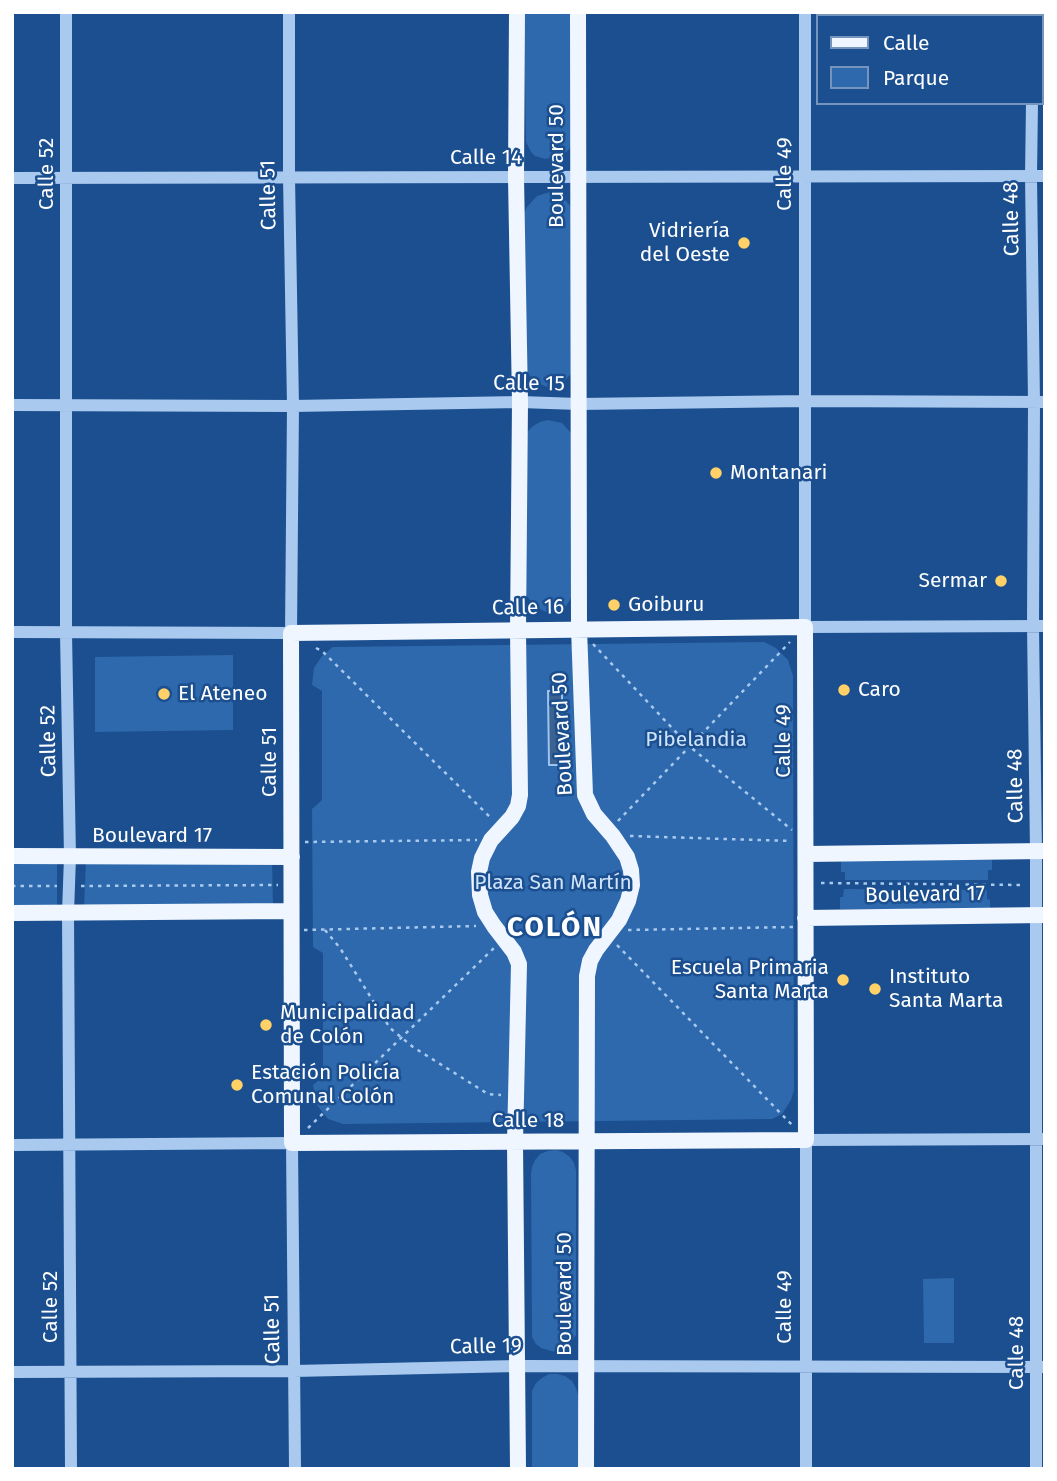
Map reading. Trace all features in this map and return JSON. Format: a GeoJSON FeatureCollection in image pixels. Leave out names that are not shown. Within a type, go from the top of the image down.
{"type":"FeatureCollection","features":[{"type":"Feature","properties":{"kind":"main road","name":"Boulevard 50"},"geometry":{"type":"LineString","coordinates":[[517,12],[520,795],[518,806],[482,858],[479,872],[480,895],[485,912],[514,952],[519,964],[515,1142],[518,1469]]}},
{"type":"Feature","properties":{"kind":"main road","name":"Boulevard 50"},"geometry":{"type":"LineString","coordinates":[[578,12],[579,628],[584,795],[594,814],[626,857],[631,870],[632,885],[619,920],[590,961],[587,976],[586,1469]]}},
{"type":"Feature","properties":{"kind":"main road","name":"Calle 16"},"geometry":{"type":"LineString","coordinates":[[291,633],[805,627]]}},
{"type":"Feature","properties":{"kind":"main road","name":"Calle 49"},"geometry":{"type":"LineString","coordinates":[[805,627],[806,1140]]}},
{"type":"Feature","properties":{"kind":"main road","name":"Calle 51"},"geometry":{"type":"LineString","coordinates":[[291,633],[292,1143]]}},
{"type":"Feature","properties":{"kind":"main road","name":"Boulevard 17"},"geometry":{"type":"LineString","coordinates":[[806,848],[1040,851]]}},
{"type":"Feature","properties":{"kind":"main road","name":"Boulevard 17"},"geometry":{"type":"LineString","coordinates":[[12,856],[71,857],[291,850]]}},
{"type":"Feature","properties":{"kind":"main road"},"geometry":{"type":"LineString","coordinates":[[12,913],[291,911]]}},
{"type":"Feature","properties":{"kind":"main road","name":"Boulevard 17"},"geometry":{"type":"LineString","coordinates":[[806,922],[1040,915]]}},
{"type":"Feature","properties":{"kind":"main road","name":"Calle 18"},"geometry":{"type":"LineString","coordinates":[[292,1143],[806,1140]]}},
{"type":"Feature","properties":{"kind":"street","name":"Calle 52"},"geometry":{"type":"LineString","coordinates":[[66,12],[66,633],[71,857],[68,913],[71,1469]]}},
{"type":"Feature","properties":{"kind":"street","name":"Calle 51"},"geometry":{"type":"LineString","coordinates":[[289,12],[293,406],[291,633]]}},
{"type":"Feature","properties":{"kind":"street","name":"Calle 49"},"geometry":{"type":"LineString","coordinates":[[805,12],[805,627]]}},
{"type":"Feature","properties":{"kind":"street","name":"Calle 48"},"geometry":{"type":"LineString","coordinates":[[1031,105],[1039,402],[1040,851],[1036,886],[1040,915],[1040,1367],[1036,1469]]}},
{"type":"Feature","properties":{"kind":"street","name":"Calle 14"},"geometry":{"type":"LineString","coordinates":[[12,178],[1045,176]]}},
{"type":"Feature","properties":{"kind":"street","name":"Calle 15"},"geometry":{"type":"LineString","coordinates":[[12,405],[1039,402]]}},
{"type":"Feature","properties":{"kind":"street","name":"Calle 16"},"geometry":{"type":"LineString","coordinates":[[805,627],[1039,626]]}},
{"type":"Feature","properties":{"kind":"street","name":"Calle 16"},"geometry":{"type":"LineString","coordinates":[[12,632],[291,633]]}},
{"type":"Feature","properties":{"kind":"street","name":"Calle 18"},"geometry":{"type":"LineString","coordinates":[[806,1140],[1040,1139]]}},
{"type":"Feature","properties":{"kind":"street","name":"Calle 49"},"geometry":{"type":"LineString","coordinates":[[806,1140],[806,1469]]}},
{"type":"Feature","properties":{"kind":"street","name":"Calle 51"},"geometry":{"type":"LineString","coordinates":[[292,1143],[295,1469]]}},
{"type":"Feature","properties":{"kind":"street","name":"Calle 18"},"geometry":{"type":"LineString","coordinates":[[12,1144],[292,1143]]}},
{"type":"Feature","properties":{"kind":"street","name":"Calle 19"},"geometry":{"type":"LineString","coordinates":[[12,1372],[294,1371],[517,1366],[1040,1367]]}},
{"type":"Feature","properties":{"kind":"path"},"geometry":{"type":"LineString","coordinates":[[610,834],[689,746],[805,627]]}},
{"type":"Feature","properties":{"kind":"path"},"geometry":{"type":"LineString","coordinates":[[579,628],[689,746],[806,848]]}},
{"type":"Feature","properties":{"kind":"path"},"geometry":{"type":"LineString","coordinates":[[312,645],[322,652],[497,834]]}},
{"type":"Feature","properties":{"kind":"path"},"geometry":{"type":"LineString","coordinates":[[291,850],[497,834]]}},
{"type":"Feature","properties":{"kind":"path"},"geometry":{"type":"LineString","coordinates":[[610,834],[806,848]]}},
{"type":"Feature","properties":{"kind":"path"},"geometry":{"type":"LineString","coordinates":[[806,883],[1036,886]]}},
{"type":"Feature","properties":{"kind":"path"},"geometry":{"type":"LineString","coordinates":[[12,886],[291,885]]}},
{"type":"Feature","properties":{"kind":"path"},"geometry":{"type":"LineString","coordinates":[[609,933],[806,922]]}},
{"type":"Feature","properties":{"kind":"path"},"geometry":{"type":"LineString","coordinates":[[291,930],[499,932]]}},
{"type":"Feature","properties":{"kind":"path"},"geometry":{"type":"LineString","coordinates":[[325,930],[340,948],[390,1028],[413,1047],[488,1094],[516,1096]]}},
{"type":"Feature","properties":{"kind":"path"},"geometry":{"type":"LineString","coordinates":[[292,1143],[401,1037],[499,932]]}},
{"type":"Feature","properties":{"kind":"path"},"geometry":{"type":"LineString","coordinates":[[609,933],[806,1140]]}},
{"type":"Feature","properties":{"kind":"green space"},"geometry":{"type":"Polygon","coordinates":[[[524,12],[572,12],[571,147],[557,157],[545,159],[535,156],[526,142],[524,12]]]}},
{"type":"Feature","properties":{"kind":"green space"},"geometry":{"type":"Polygon","coordinates":[[[550,192],[562,196],[571,207],[571,374],[561,384],[547,387],[535,382],[527,372],[523,215],[537,196],[550,192]]]}},
{"type":"Feature","properties":{"kind":"green space"},"geometry":{"type":"Polygon","coordinates":[[[548,420],[562,423],[571,433],[573,595],[560,610],[546,612],[534,606],[526,594],[525,438],[533,426],[548,420]]]}},
{"type":"Feature","properties":{"kind":"green space","name":"Plaza San Martín"},"geometry":{"type":"Polygon","coordinates":[[[764,642],[776,648],[788,660],[793,676],[794,1090],[782,1114],[772,1119],[343,1124],[328,1119],[316,1104],[313,1085],[323,1077],[323,953],[313,947],[312,809],[322,800],[322,691],[312,685],[314,668],[322,656],[333,647],[764,642]]]}},
{"type":"Feature","properties":{"kind":"green space","name":"El Ateneo"},"geometry":{"type":"Polygon","coordinates":[[[233,655],[233,730],[95,732],[95,657],[233,655]]]}},
{"type":"Feature","properties":{"kind":"green space"},"geometry":{"type":"Polygon","coordinates":[[[272,858],[273,907],[84,907],[86,860],[272,858]]]}},
{"type":"Feature","properties":{"kind":"green space"},"geometry":{"type":"Polygon","coordinates":[[[841,860],[992,860],[992,870],[988,870],[988,880],[845,880],[845,872],[841,872],[841,860]]]}},
{"type":"Feature","properties":{"kind":"green space"},"geometry":{"type":"Polygon","coordinates":[[[12,862],[57,862],[57,910],[12,910],[12,862]]]}},
{"type":"Feature","properties":{"kind":"green space"},"geometry":{"type":"Polygon","coordinates":[[[844,889],[987,890],[990,910],[840,909],[840,897],[843,897],[844,889]]]}},
{"type":"Feature","properties":{"kind":"green space"},"geometry":{"type":"Polygon","coordinates":[[[556,1150],[570,1157],[576,1170],[576,1335],[568,1347],[555,1352],[541,1348],[532,1337],[531,1174],[540,1154],[556,1150]]]}},
{"type":"Feature","properties":{"kind":"green space"},"geometry":{"type":"Polygon","coordinates":[[[954,1278],[954,1343],[924,1343],[923,1279],[954,1278]]]}},
{"type":"Feature","properties":{"kind":"green space"},"geometry":{"type":"Polygon","coordinates":[[[549,1374],[565,1376],[576,1388],[578,1469],[532,1469],[532,1391],[536,1383],[549,1374]]]}},
{"type":"Feature","properties":{"kind":"shaded area"},"geometry":{"type":"Polygon","coordinates":[[[562,690],[562,765],[549,765],[548,691],[562,690]]]}},
{"type":"Feature","properties":{"kind":"place","name":"Vidriería del Oeste"},"geometry":{"type":"Point","coordinates":[744,243]}},
{"type":"Feature","properties":{"kind":"place","name":"Montanari"},"geometry":{"type":"Point","coordinates":[716,473]}},
{"type":"Feature","properties":{"kind":"place","name":"Sermar"},"geometry":{"type":"Point","coordinates":[1001,581]}},
{"type":"Feature","properties":{"kind":"place","name":"Goiburu"},"geometry":{"type":"Point","coordinates":[614,605]}},
{"type":"Feature","properties":{"kind":"place","name":"Caro"},"geometry":{"type":"Point","coordinates":[844,690]}},
{"type":"Feature","properties":{"kind":"place","name":"El Ateneo"},"geometry":{"type":"Point","coordinates":[164,694]}},
{"type":"Feature","properties":{"kind":"place","name":"Escuela Primaria Santa Marta"},"geometry":{"type":"Point","coordinates":[843,980]}},
{"type":"Feature","properties":{"kind":"place","name":"Instituto Santa Marta"},"geometry":{"type":"Point","coordinates":[875,989]}},
{"type":"Feature","properties":{"kind":"place","name":"Municipalidad de Colón"},"geometry":{"type":"Point","coordinates":[266,1025]}},
{"type":"Feature","properties":{"kind":"place","name":"Estación Policía Comunal Colón"},"geometry":{"type":"Point","coordinates":[237,1085]}},
{"type":"Feature","properties":{"kind":"district","name":"COLÓN"},"geometry":{"type":"Point","coordinates":[555,928]}},
{"type":"Feature","properties":{"kind":"park label","name":"Pibelandia"},"geometry":{"type":"Point","coordinates":[696,740]}}]}
